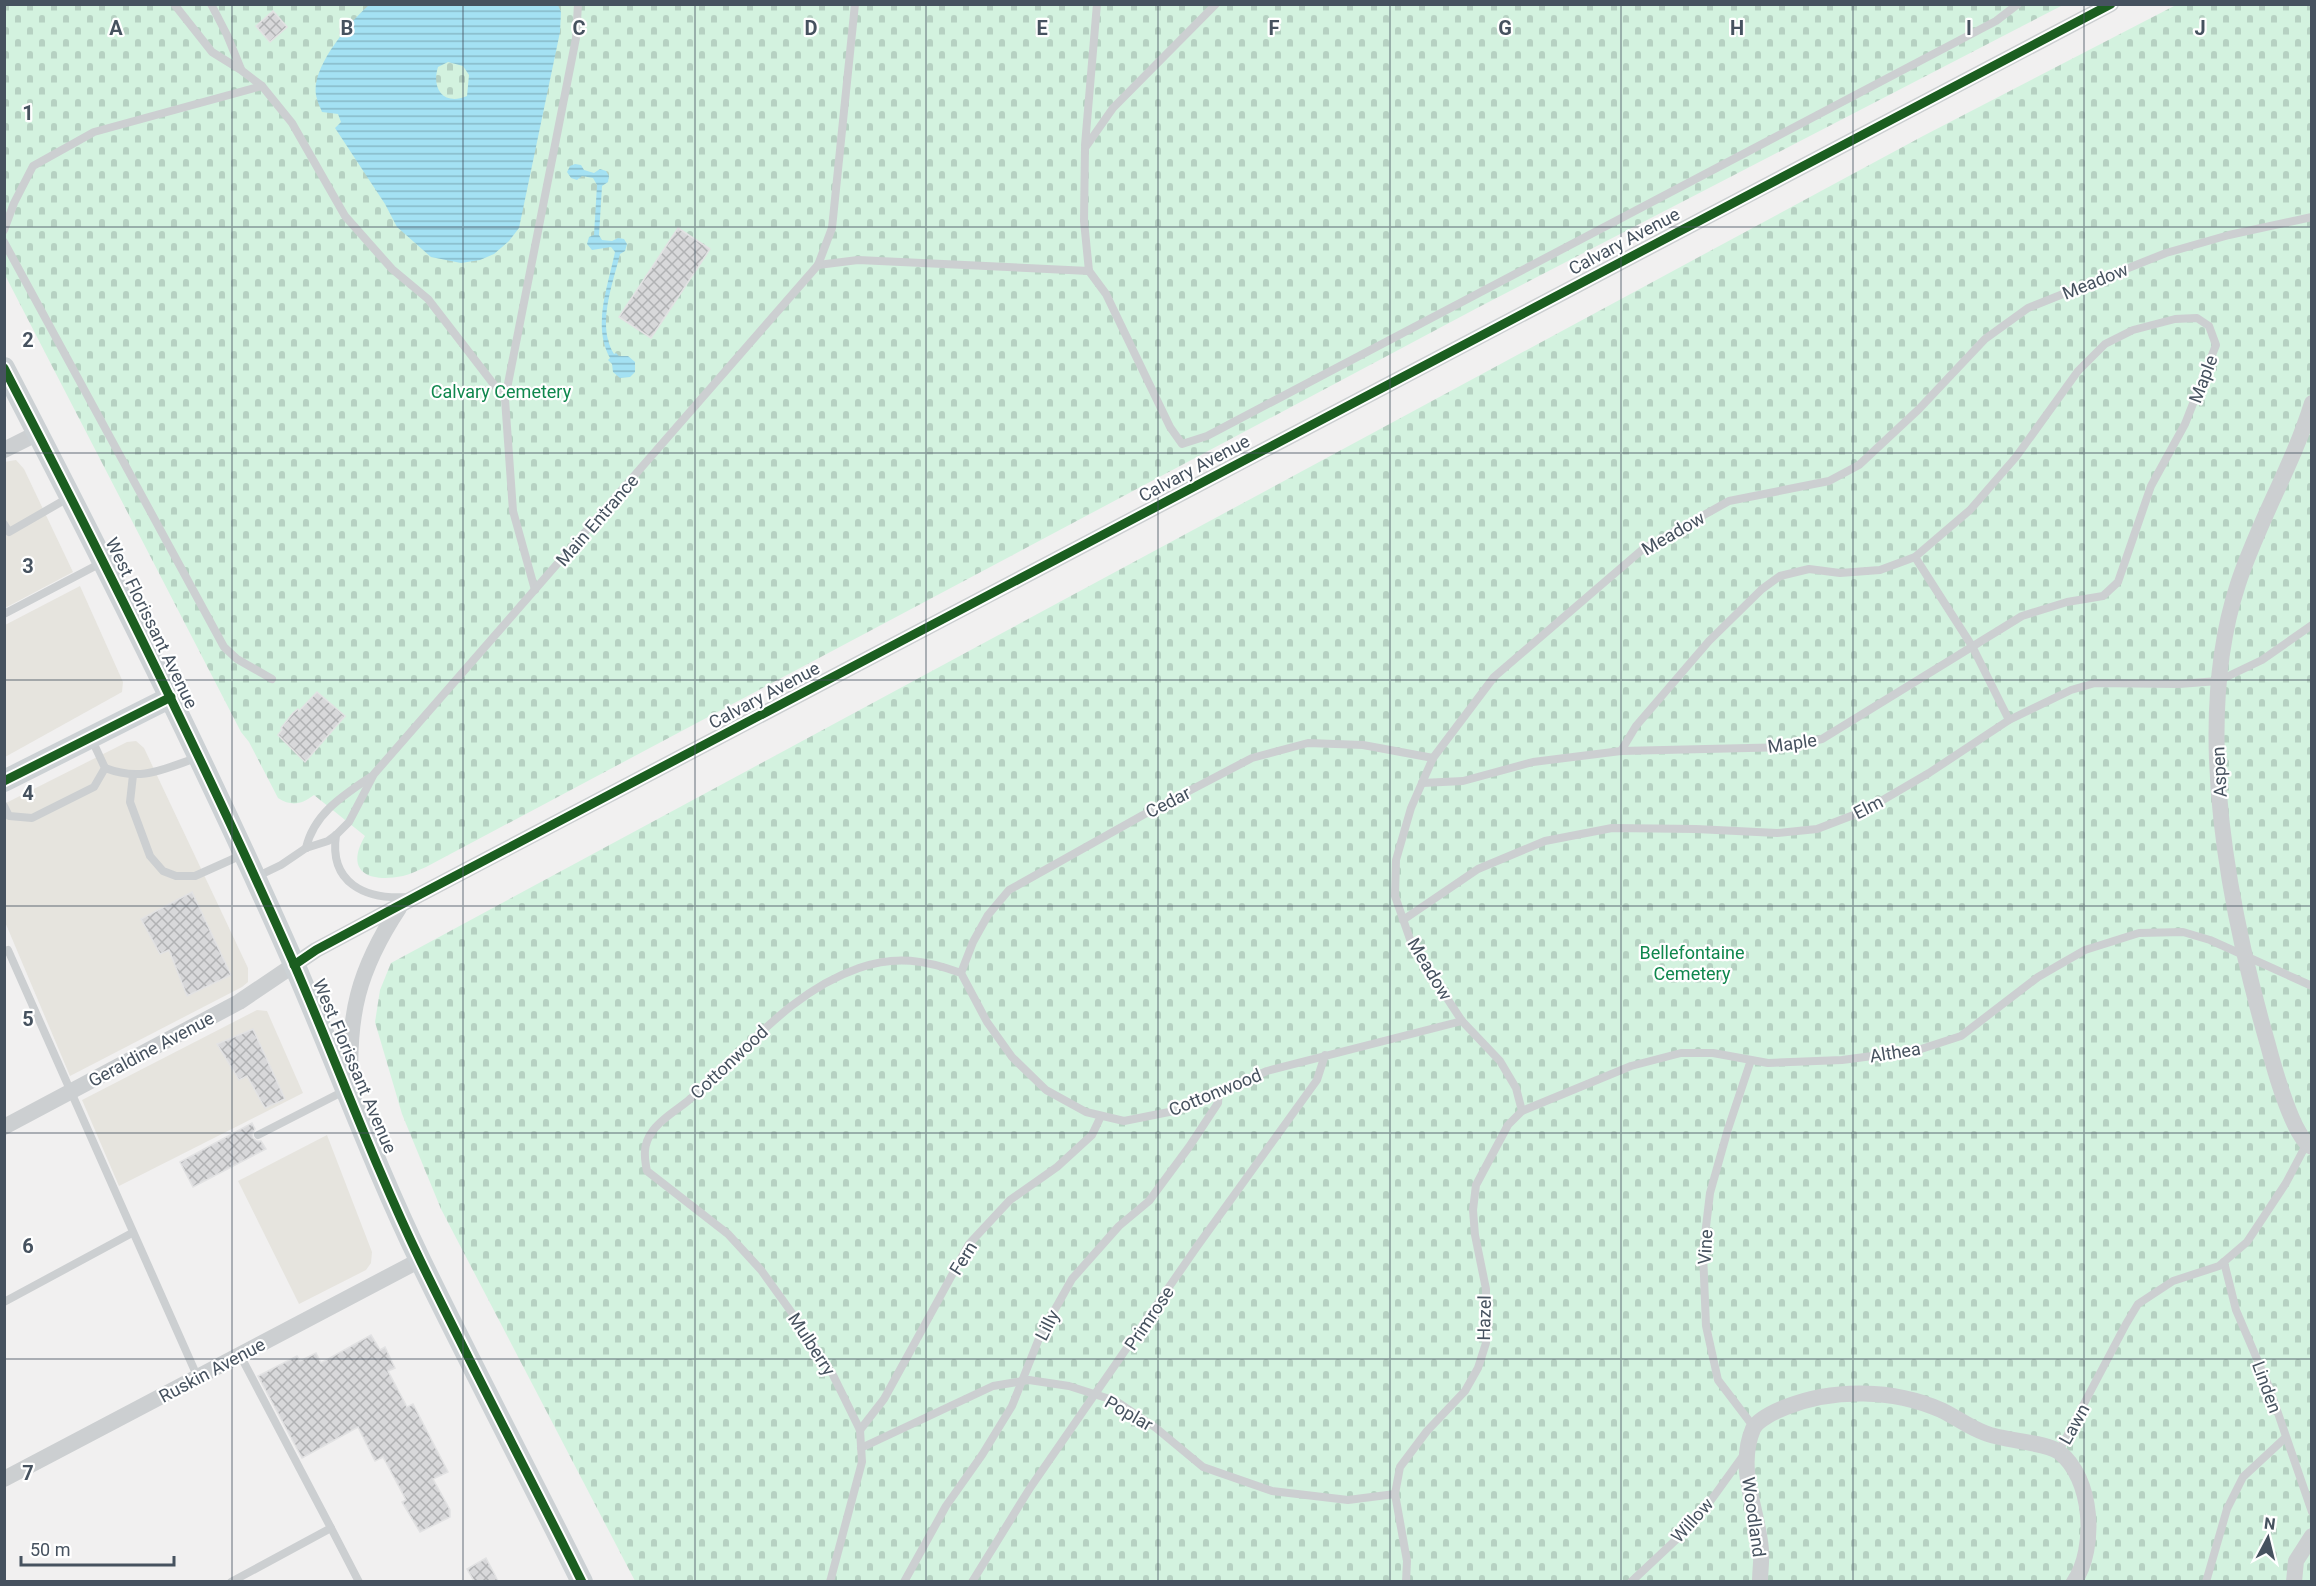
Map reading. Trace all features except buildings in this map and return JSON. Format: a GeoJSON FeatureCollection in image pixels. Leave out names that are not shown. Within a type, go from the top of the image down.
{"type":"FeatureCollection","features":[{"type":"Feature","properties":{"kind":"main road","name":"West Florissant Avenue"},"geometry":{"type":"LineString","coordinates":[[4,368],[104,561],[171,697],[294,965],[420,1260],[582,1581]]}},
{"type":"Feature","properties":{"kind":"main road"},"geometry":{"type":"LineString","coordinates":[[4,781],[171,697]]}},
{"type":"Feature","properties":{"kind":"street","name":"Calvary Avenue"},"geometry":{"type":"LineString","coordinates":[[294,965],[316,950],[417,896],[2111,4]]}},
{"type":"Feature","properties":{"kind":"street","name":"Aspen"},"geometry":{"type":"LineString","coordinates":[[2309,1146],[2291,1116],[2278,1082],[2247,974],[2226,853],[2217,765],[2218,681],[2226,627],[2237,584],[2312,403]]}},
{"type":"Feature","properties":{"kind":"street"},"geometry":{"type":"LineString","coordinates":[[4,450],[38,433]]}},
{"type":"Feature","properties":{"kind":"street","name":"Calvary Avenue"},"geometry":{"type":"LineString","coordinates":[[349,1098],[351,1038],[358,990],[376,946],[402,905]]}},
{"type":"Feature","properties":{"kind":"street","name":"Geraldine Avenue"},"geometry":{"type":"LineString","coordinates":[[4,1127],[239,1002],[294,965]]}},
{"type":"Feature","properties":{"kind":"street","name":"Ruskin Avenue"},"geometry":{"type":"LineString","coordinates":[[4,1479],[420,1260]]}},
{"type":"Feature","properties":{"kind":"street","name":"Lawn"},"geometry":{"type":"LineString","coordinates":[[1754,1426],[1777,1411],[1807,1399],[1842,1394],[1900,1397],[1938,1409],[1983,1433],[2008,1441],[2041,1445],[2059,1452]]}},
{"type":"Feature","properties":{"kind":"street"},"geometry":{"type":"LineString","coordinates":[[1746,1453],[1754,1426]]}},
{"type":"Feature","properties":{"kind":"street"},"geometry":{"type":"LineString","coordinates":[[2059,1452],[2079,1474],[2087,1508],[2089,1539],[2081,1571],[2074,1581]]}},
{"type":"Feature","properties":{"kind":"street","name":"Woodland"},"geometry":{"type":"LineString","coordinates":[[1746,1453],[1750,1492],[1761,1550],[1760,1581]]}},
{"type":"Feature","properties":{"kind":"street"},"geometry":{"type":"LineString","coordinates":[[2294,1581],[2296,1561],[2312,1536]]}},
{"type":"Feature","properties":{"kind":"lane"},"geometry":{"type":"LineString","coordinates":[[174,4],[212,52],[262,86],[292,123],[345,216],[392,269],[428,299],[505,399]]}},
{"type":"Feature","properties":{"kind":"lane"},"geometry":{"type":"LineString","coordinates":[[211,4],[241,70]]}},
{"type":"Feature","properties":{"kind":"lane"},"geometry":{"type":"LineString","coordinates":[[535,590],[513,511],[505,399],[576,38],[578,4]]}},
{"type":"Feature","properties":{"kind":"lane"},"geometry":{"type":"LineString","coordinates":[[855,4],[832,228],[818,265],[858,260],[1089,271]]}},
{"type":"Feature","properties":{"kind":"lane"},"geometry":{"type":"LineString","coordinates":[[1097,4],[1083,199],[1089,271],[1106,294],[1176,437],[1182,444],[1192,442],[1624,218],[1996,21],[2019,4]]}},
{"type":"Feature","properties":{"kind":"lane"},"geometry":{"type":"LineString","coordinates":[[1085,148],[1113,108],[1216,4]]}},
{"type":"Feature","properties":{"kind":"lane"},"geometry":{"type":"LineString","coordinates":[[4,230],[14,203],[33,166],[43,160],[94,132],[262,86]]}},
{"type":"Feature","properties":{"kind":"lane","name":"Meadow"},"geometry":{"type":"LineString","coordinates":[[1522,1111],[1516,1088],[1500,1061],[1462,1021],[1412,945],[1395,896],[1396,860],[1411,808],[1433,758],[1494,677],[1643,549],[1729,501],[1829,481],[1858,465],[1919,409],[1985,339],[2028,308],[2166,254],[2229,235],[2312,217]]}},
{"type":"Feature","properties":{"kind":"lane"},"geometry":{"type":"LineString","coordinates":[[4,242],[224,647],[237,659],[272,679]]}},
{"type":"Feature","properties":{"kind":"lane","name":"Main Entrance"},"geometry":{"type":"LineString","coordinates":[[255,878],[281,865],[306,848],[328,841],[349,822],[374,774],[818,265]]}},
{"type":"Feature","properties":{"kind":"lane","name":"Maple"},"geometry":{"type":"LineString","coordinates":[[1422,783],[1464,781],[1533,762],[1621,751],[1786,747],[1822,740],[2022,616],[2067,602],[2103,596],[2118,582],[2151,486],[2185,424],[2216,345],[2209,326],[2197,318],[2175,319],[2133,330],[2105,344],[2078,371],[2016,456],[1970,510],[1915,557],[1880,570],[1840,573],[1809,569],[1780,576],[1762,589],[1709,641],[1636,726],[1621,751]]}},
{"type":"Feature","properties":{"kind":"lane"},"geometry":{"type":"LineString","coordinates":[[4,524],[9,532],[71,496]]}},
{"type":"Feature","properties":{"kind":"lane"},"geometry":{"type":"LineString","coordinates":[[1915,557],[1972,646],[2009,720]]}},
{"type":"Feature","properties":{"kind":"lane"},"geometry":{"type":"LineString","coordinates":[[4,614],[104,561]]}},
{"type":"Feature","properties":{"kind":"lane","name":"Elm"},"geometry":{"type":"LineString","coordinates":[[1403,920],[1478,869],[1545,841],[1612,828],[1777,833],[1817,829],[1864,811],[1929,773],[2009,720],[2071,690],[2095,683],[2179,684],[2218,681],[2262,660],[2312,625]]}},
{"type":"Feature","properties":{"kind":"lane"},"geometry":{"type":"LineString","coordinates":[[91,737],[105,768],[122,775],[144,776],[199,757]]}},
{"type":"Feature","properties":{"kind":"lane","name":"Cedar"},"geometry":{"type":"LineString","coordinates":[[961,973],[973,942],[988,915],[1009,890],[1143,814],[1252,758],[1308,743],[1363,745],[1433,758]]}},
{"type":"Feature","properties":{"kind":"lane"},"geometry":{"type":"LineString","coordinates":[[4,806],[9,816],[32,818],[94,787],[105,768]]}},
{"type":"Feature","properties":{"kind":"lane","name":"Main Entrance"},"geometry":{"type":"LineString","coordinates":[[306,848],[309,833],[316,821],[347,793],[374,774]]}},
{"type":"Feature","properties":{"kind":"lane"},"geometry":{"type":"LineString","coordinates":[[133,775],[130,802],[150,856],[163,871],[176,876],[195,876],[244,854]]}},
{"type":"Feature","properties":{"kind":"lane"},"geometry":{"type":"LineString","coordinates":[[336,835],[334,848],[336,862],[342,875],[350,883],[377,896],[417,896]]}},
{"type":"Feature","properties":{"kind":"lane","name":"Althea"},"geometry":{"type":"LineString","coordinates":[[1522,1111],[1631,1066],[1681,1053],[1713,1053],[1768,1063],[1842,1060],[1918,1050],[1961,1036],[2038,977],[2085,950],[2139,933],[2183,932],[2210,940],[2312,986]]}},
{"type":"Feature","properties":{"kind":"lane"},"geometry":{"type":"LineString","coordinates":[[6,948],[198,1378]]}},
{"type":"Feature","properties":{"kind":"lane","name":"Cottonwood"},"geometry":{"type":"LineString","coordinates":[[644,1157],[645,1144],[652,1130],[690,1100],[798,999],[859,968],[893,960],[928,962],[961,973],[987,1022],[1012,1057],[1046,1090],[1086,1112],[1124,1121],[1174,1111],[1267,1071],[1462,1021]]}},
{"type":"Feature","properties":{"kind":"lane","name":"Primrose"},"geometry":{"type":"LineString","coordinates":[[972,1581],[1030,1488],[1097,1395],[1196,1248],[1317,1080],[1325,1055]]}},
{"type":"Feature","properties":{"kind":"lane","name":"Vine"},"geometry":{"type":"LineString","coordinates":[[1751,1060],[1728,1128],[1710,1193],[1703,1252],[1706,1326],[1718,1380],[1754,1426]]}},
{"type":"Feature","properties":{"kind":"lane","name":"Lilly"},"geometry":{"type":"LineString","coordinates":[[904,1581],[946,1506],[982,1455],[1012,1406],[1040,1336],[1072,1279],[1119,1226],[1149,1201],[1190,1147],[1218,1103],[1219,1092]]}},
{"type":"Feature","properties":{"kind":"lane"},"geometry":{"type":"LineString","coordinates":[[258,1135],[349,1098]]}},
{"type":"Feature","properties":{"kind":"lane","name":"Hazel"},"geometry":{"type":"LineString","coordinates":[[1406,1581],[1407,1561],[1395,1494],[1400,1467],[1427,1431],[1465,1391],[1478,1368],[1486,1343],[1486,1289],[1475,1235],[1473,1210],[1476,1185],[1508,1125],[1522,1111]]}},
{"type":"Feature","properties":{"kind":"lane","name":"Fern"},"geometry":{"type":"LineString","coordinates":[[860,1430],[884,1400],[969,1244],[1010,1200],[1057,1167],[1092,1135],[1101,1116]]}},
{"type":"Feature","properties":{"kind":"lane","name":"Lawn"},"geometry":{"type":"LineString","coordinates":[[2059,1452],[2138,1304],[2173,1281],[2219,1266],[2247,1242],[2309,1146]]}},
{"type":"Feature","properties":{"kind":"lane","name":"Mulberry"},"geometry":{"type":"LineString","coordinates":[[644,1157],[647,1171],[728,1234],[761,1270],[832,1373],[860,1430],[862,1462],[830,1581]]}},
{"type":"Feature","properties":{"kind":"lane"},"geometry":{"type":"LineString","coordinates":[[4,1302],[132,1233]]}},
{"type":"Feature","properties":{"kind":"lane","name":"Linden"},"geometry":{"type":"LineString","coordinates":[[2224,1262],[2236,1310],[2269,1387],[2312,1512]]}},
{"type":"Feature","properties":{"kind":"lane"},"geometry":{"type":"LineString","coordinates":[[240,1355],[359,1581]]}},
{"type":"Feature","properties":{"kind":"lane","name":"Poplar"},"geometry":{"type":"LineString","coordinates":[[861,1448],[993,1386],[1029,1380],[1069,1386],[1116,1401],[1156,1428],[1203,1467],[1272,1491],[1348,1500],[1395,1494]]}},
{"type":"Feature","properties":{"kind":"lane"},"geometry":{"type":"LineString","coordinates":[[2206,1581],[2227,1509],[2243,1477],[2285,1438]]}},
{"type":"Feature","properties":{"kind":"lane","name":"Willow"},"geometry":{"type":"LineString","coordinates":[[1631,1581],[1695,1521],[1746,1453]]}},
{"type":"Feature","properties":{"kind":"lane"},"geometry":{"type":"LineString","coordinates":[[231,1581],[331,1528]]}},
{"type":"Feature","properties":{"kind":"shaded area"},"geometry":{"type":"Polygon","coordinates":[[[16,460],[24,469],[73,572],[5,608],[4,462],[16,460]]]}},
{"type":"Feature","properties":{"kind":"shaded area"},"geometry":{"type":"Polygon","coordinates":[[[80,586],[123,682],[122,692],[5,757],[5,625],[80,586]]]}},
{"type":"Feature","properties":{"kind":"shaded area"},"geometry":{"type":"Polygon","coordinates":[[[136,741],[144,748],[248,968],[248,982],[70,1076],[5,922],[4,804],[127,742],[136,741]]]}},
{"type":"Feature","properties":{"kind":"shaded area"},"geometry":{"type":"Polygon","coordinates":[[[257,1010],[267,1011],[303,1093],[119,1186],[82,1100],[257,1010]]]}},
{"type":"Feature","properties":{"kind":"shaded area"},"geometry":{"type":"Polygon","coordinates":[[[327,1135],[372,1252],[371,1263],[366,1270],[299,1304],[238,1181],[327,1135]]]}},
{"type":"Feature","properties":{"kind":"green space","name":"Calvary Cemetery"},"geometry":{"type":"Polygon","coordinates":[[[5,5],[2063,5],[1479,307],[426,867],[406,875],[380,878],[363,872],[359,866],[357,858],[359,848],[365,836],[314,795],[297,803],[288,803],[278,798],[249,742],[241,732],[5,275],[5,5]]]}},
{"type":"Feature","properties":{"kind":"green space","name":"Bellefontaine Cemetery"},"geometry":{"type":"Polygon","coordinates":[[[2176,5],[2311,5],[2311,1581],[635,1581],[441,1209],[402,1114],[375,1022],[380,990],[391,963],[1923,136],[2176,5]]]}},
{"type":"Feature","properties":{"kind":"water"},"geometry":{"type":"Polygon","coordinates":[[[369,5],[558,5],[561,12],[560,32],[519,228],[509,241],[494,254],[480,260],[461,263],[431,257],[397,227],[385,204],[335,128],[341,122],[338,114],[322,112],[316,95],[316,84],[320,72],[334,46],[369,5]],[[448,62],[438,67],[436,82],[441,94],[452,99],[467,96],[469,75],[463,66],[448,62]]]}},
{"type":"Feature","properties":{"kind":"water"},"geometry":{"type":"Polygon","coordinates":[[[575,164],[594,173],[600,169],[606,171],[609,176],[608,182],[602,186],[599,235],[602,240],[624,239],[627,244],[625,251],[620,254],[610,291],[606,330],[614,354],[628,356],[635,362],[635,372],[630,377],[620,378],[613,372],[612,364],[608,360],[610,358],[602,333],[602,319],[615,252],[611,247],[592,250],[587,244],[589,237],[594,235],[597,185],[593,178],[582,176],[577,180],[571,178],[567,172],[570,166],[575,164]]]}},
{"type":"Feature","properties":{"kind":"cycle path"},"geometry":{"type":"LineString","coordinates":[[294,965],[316,950],[417,896],[2111,4]]}},
{"type":"Feature","properties":{"kind":"cycle path"},"geometry":{"type":"LineString","coordinates":[[4,368],[80,515],[190,738],[294,964],[421,1262],[582,1582]]}},
{"type":"Feature","properties":{"kind":"cycle path"},"geometry":{"type":"LineString","coordinates":[[4,781],[171,697]]}}]}
